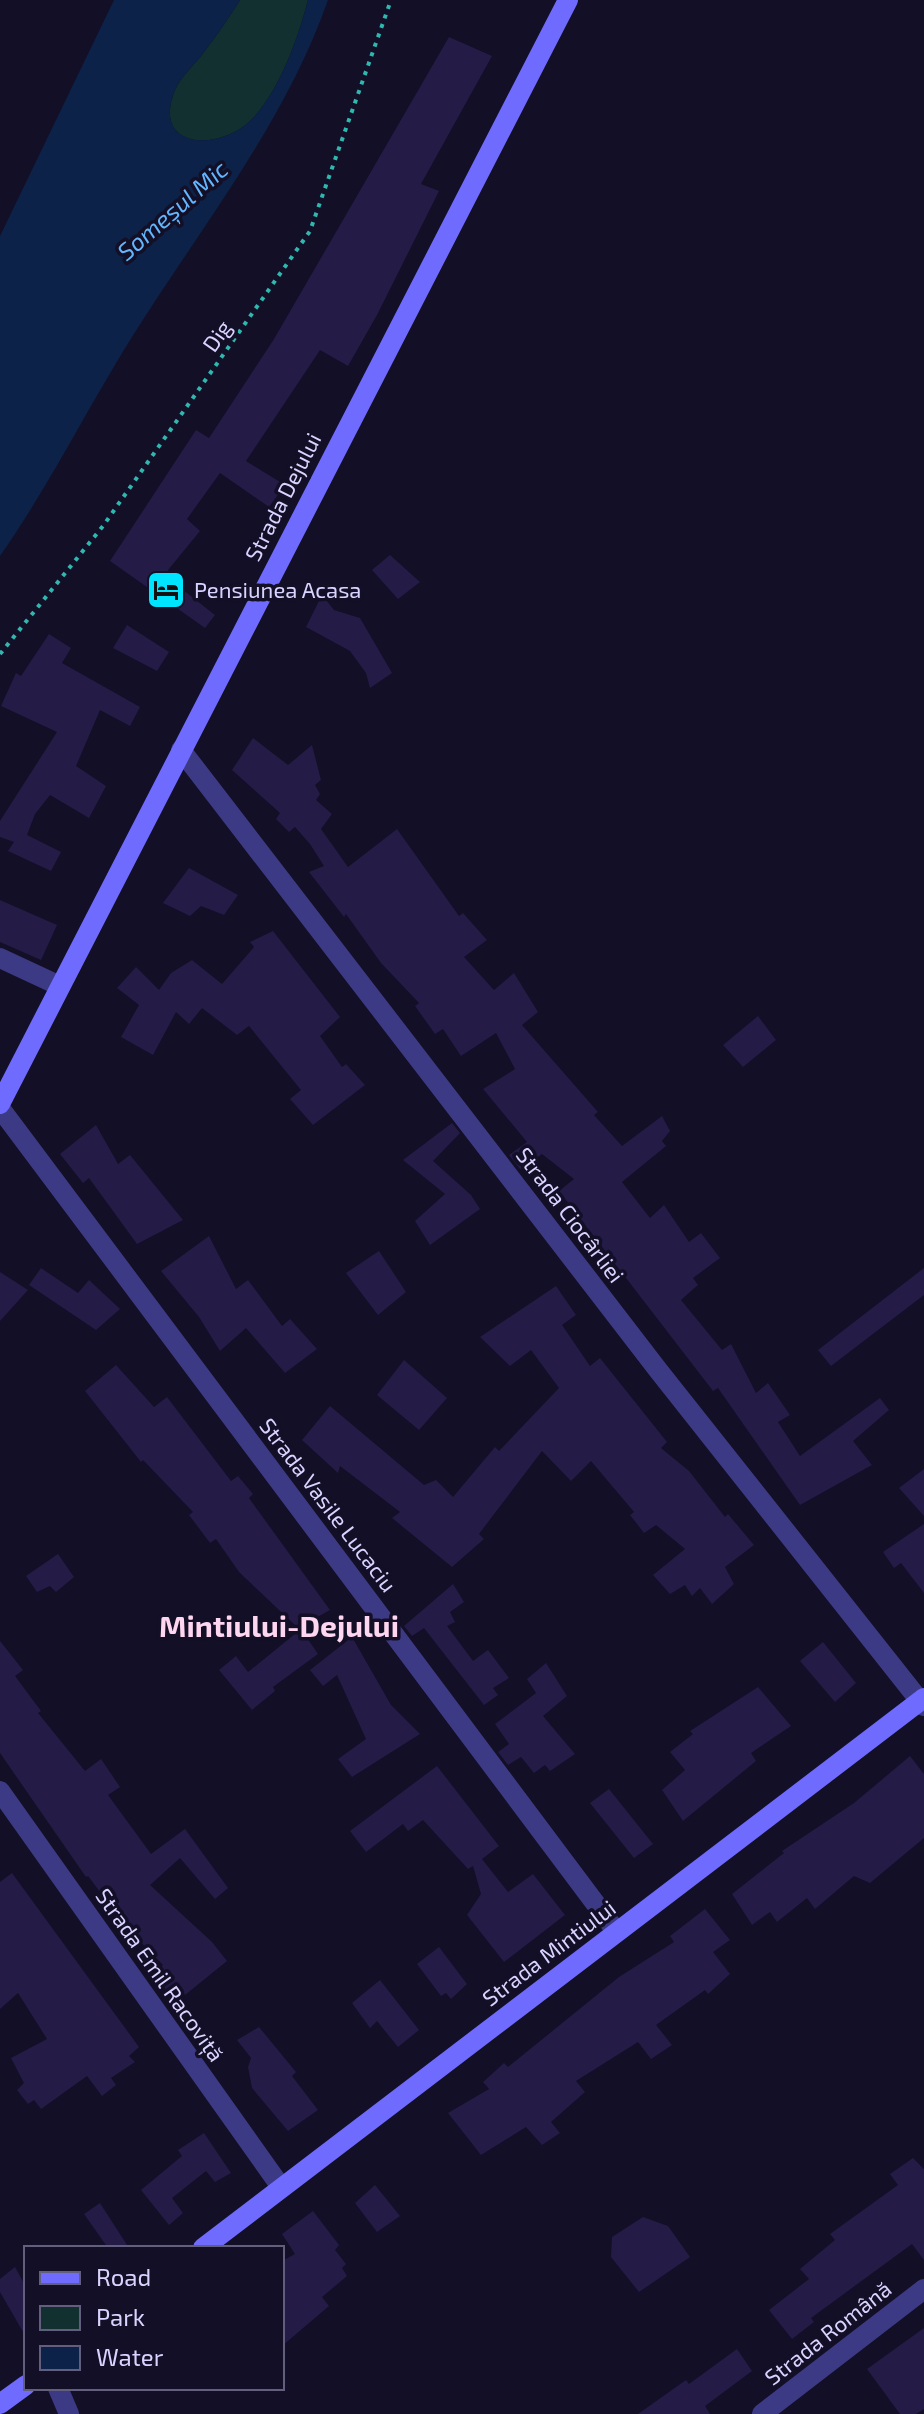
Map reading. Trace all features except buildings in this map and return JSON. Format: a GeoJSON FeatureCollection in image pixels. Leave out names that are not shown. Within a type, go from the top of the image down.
{"type":"FeatureCollection","features":[{"type":"Feature","properties":{"kind":"main road","name":"Strada Dejului"},"geometry":{"type":"LineString","coordinates":[[0,1106],[568,0]]}},
{"type":"Feature","properties":{"kind":"main road","name":"Strada Mintiului"},"geometry":{"type":"LineString","coordinates":[[206,2246],[616,1931],[923,1702]]}},
{"type":"Feature","properties":{"kind":"main road"},"geometry":{"type":"LineString","coordinates":[[0,2404],[24,2386]]}},
{"type":"Feature","properties":{"kind":"street","name":"Strada Ciocârliei"},"geometry":{"type":"LineString","coordinates":[[181,750],[658,1370],[923,1702]]}},
{"type":"Feature","properties":{"kind":"street"},"geometry":{"type":"LineString","coordinates":[[0,958],[60,986]]}},
{"type":"Feature","properties":{"kind":"street","name":"Strada Vasile Lucaciu"},"geometry":{"type":"LineString","coordinates":[[0,1106],[616,1931]]}},
{"type":"Feature","properties":{"kind":"street","name":"Strada Emil Racoviță"},"geometry":{"type":"LineString","coordinates":[[0,1791],[281,2187]]}},
{"type":"Feature","properties":{"kind":"street","name":"Strada Română"},"geometry":{"type":"LineString","coordinates":[[762,2414],[924,2289]]}},
{"type":"Feature","properties":{"kind":"street"},"geometry":{"type":"LineString","coordinates":[[59,2390],[69,2414]]}},
{"type":"Feature","properties":{"kind":"path","name":"Dig"},"geometry":{"type":"LineString","coordinates":[[0,654],[103,526],[310,231],[391,0]]}},
{"type":"Feature","properties":{"kind":"green space"},"geometry":{"type":"Polygon","coordinates":[[[240,0],[308,0],[294,46],[264,105],[241,128],[225,136],[194,140],[181,135],[172,125],[170,110],[175,90],[240,0]]]}},
{"type":"Feature","properties":{"kind":"water","name":"Someșul Mic"},"geometry":{"type":"Polygon","coordinates":[[[114,0],[240,0],[180,81],[170,110],[172,125],[181,135],[194,140],[209,140],[241,128],[254,117],[280,77],[294,46],[308,0],[328,0],[289,89],[265,132],[132,337],[0,556],[0,236],[114,0]]]}},
{"type":"Feature","properties":{"kind":"place","name":"Pensiunea Acasa"},"geometry":{"type":"Point","coordinates":[166,590]}},
{"type":"Feature","properties":{"kind":"district","name":"Mintiului-Dejului"},"geometry":{"type":"Point","coordinates":[279,1627]}}]}
